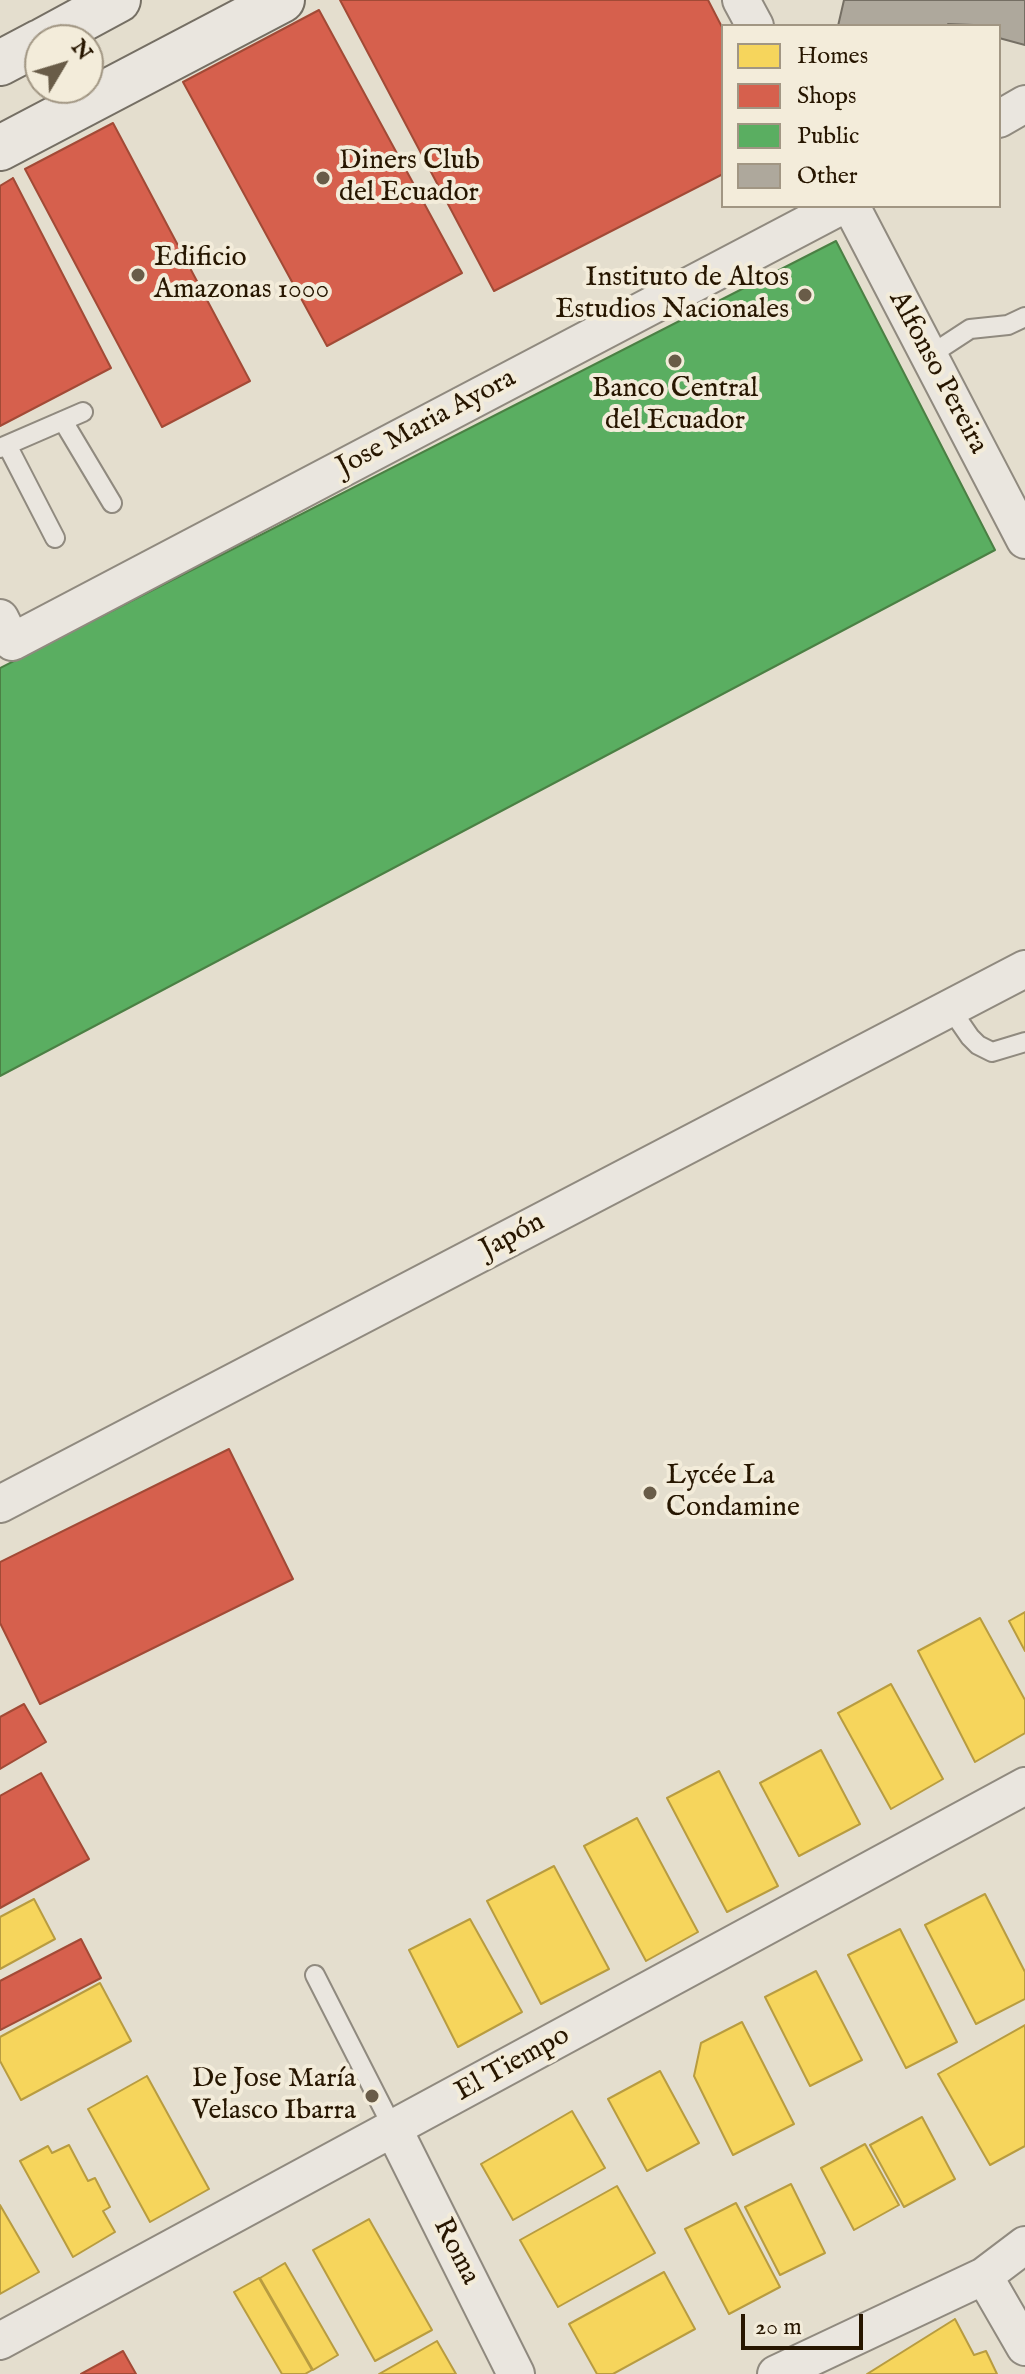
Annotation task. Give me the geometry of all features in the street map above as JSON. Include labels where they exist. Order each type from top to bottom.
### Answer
[{"type":"main road","points":[[74,24],[118,0]]},
{"type":"main road","points":[[0,148],[282,0]]},
{"type":"main road","points":[[0,63],[24,50]]},
{"type":"street","points":[[741,0],[754,24]]},
{"type":"street","points":[[1001,118],[1025,104]]},
{"type":"street","name":"Jose Maria Ayora","points":[[6,630],[837,208]]},
{"type":"street","name":"Alfonso Pereira","points":[[852,208],[927,353],[1020,518]]},
{"type":"street","name":"Japón","points":[[0,1504],[1025,969]]},
{"type":"street","name":"El Tiempo","points":[[0,2341],[1025,1786]]},
{"type":"street","name":"Roma","points":[[394,2130],[516,2374]]},
{"type":"street","points":[[776,2374],[984,2276],[1025,2245]]},
{"type":"street","points":[[984,2276],[1025,2347]]},
{"type":"lane","points":[[927,353],[970,329],[1008,325],[1025,317]]},
{"type":"lane","points":[[55,538],[4,446],[83,412]]},
{"type":"lane","points":[[63,421],[112,503]]},
{"type":"lane","points":[[950,1008],[970,1037],[992,1052],[1025,1042]]},
{"type":"lane","points":[[315,1975],[394,2130]]},
{"type":"building: Homes","points":[[1025,1612],[1025,1651],[1009,1621]]},
{"type":"building: Homes","points":[[980,1618],[1025,1700],[1025,1733],[975,1762],[918,1651]]},
{"type":"building: Homes","points":[[891,1684],[943,1779],[891,1809],[838,1713]]},
{"type":"building: Homes","points":[[821,1750],[860,1824],[799,1856],[760,1783]]},
{"type":"building: Homes","points":[[719,1771],[778,1886],[727,1912],[667,1798]]},
{"type":"building: Homes","points":[[637,1818],[698,1932],[646,1961],[584,1846]]},
{"type":"building: Homes","points":[[554,1866],[609,1969],[541,2004],[487,1901]]},
{"type":"building: Homes","points":[[985,1894],[1025,1972],[1025,1999],[976,2024],[925,1925]]},
{"type":"building: Homes","points":[[34,1899],[55,1939],[0,1969],[0,1917]]},
{"type":"building: Homes","points":[[470,1919],[522,2012],[458,2047],[409,1950]]},
{"type":"building: Homes","points":[[900,1929],[957,2042],[906,2068],[848,1955]]},
{"type":"building: Homes","points":[[816,1971],[862,2060],[810,2086],[765,1997]]},
{"type":"building: Homes","points":[[100,1983],[131,2041],[21,2100],[0,2061],[0,2037]]},
{"type":"building: Homes","points":[[742,2022],[794,2124],[733,2155],[694,2076],[701,2043]]},
{"type":"building: Homes","points":[[1025,2025],[1025,2146],[990,2165],[938,2074]]},
{"type":"building: Homes","points":[[660,2071],[699,2143],[647,2171],[608,2099]]},
{"type":"building: Homes","points":[[147,2076],[209,2189],[150,2222],[88,2109]]},
{"type":"building: Homes","points":[[572,2111],[605,2168],[513,2220],[481,2164]]},
{"type":"building: Homes","points":[[922,2117],[955,2179],[904,2207],[870,2145]]},
{"type":"building: Homes","points":[[865,2144],[899,2205],[854,2230],[821,2168]]},
{"type":"building: Homes","points":[[69,2145],[88,2181],[95,2178],[110,2207],[103,2211],[115,2232],[73,2257],[20,2161],[48,2146],[52,2153]]},
{"type":"building: Homes","points":[[791,2184],[825,2253],[780,2275],[745,2207]]},
{"type":"building: Homes","points":[[617,2186],[655,2253],[558,2307],[520,2240]]},
{"type":"building: Homes","points":[[736,2203],[780,2287],[729,2314],[685,2229]]},
{"type":"building: Homes","points":[[0,2205],[39,2272],[0,2294]]},
{"type":"building: Homes","points":[[369,2219],[432,2330],[375,2361],[313,2250]]},
{"type":"building: Homes","points":[[285,2263],[338,2355],[313,2370],[260,2278]]},
{"type":"building: Homes","points":[[664,2272],[695,2329],[613,2374],[597,2374],[569,2324]]},
{"type":"building: Homes","points":[[259,2278],[312,2370],[305,2374],[282,2374],[234,2292]]},
{"type":"building: Homes","points":[[955,2319],[974,2355],[986,2351],[997,2374],[867,2374]]},
{"type":"building: Homes","points":[[437,2341],[456,2374],[379,2374]]},
{"type":"building: Shops","points":[[340,0],[708,0],[721,25],[721,175],[494,291]]},
{"type":"building: Shops","name":"Diners Club del Ecuador","points":[[319,10],[462,273],[327,346],[183,82]]},
{"type":"building: Shops","name":"Edificio Amazonas 1000","points":[[113,123],[250,381],[162,427],[25,169]]},
{"type":"building: Shops","points":[[13,178],[111,368],[0,426],[0,186]]},
{"type":"building: Shops","points":[[229,1449],[293,1579],[40,1704],[0,1623],[0,1562]]},
{"type":"building: Shops","points":[[24,1704],[46,1742],[0,1769],[0,1717]]},
{"type":"building: Shops","points":[[41,1773],[89,1859],[0,1908],[0,1796]]},
{"type":"building: Shops","points":[[81,1939],[101,1978],[0,2030],[0,1981]]},
{"type":"building: Shops","points":[[123,2351],[136,2374],[81,2374]]},
{"type":"building: Public","points":[[836,241],[995,550],[0,1076],[0,668]]},
{"type":"building: Other","points":[[844,0],[1025,0],[1025,45],[1001,39],[1001,24],[838,24]]},
{"type":"place","name":"Diners Club del Ecuador","points":[[323,178]]},
{"type":"place","name":"Edificio Amazonas 1000","points":[[138,275]]},
{"type":"place","name":"Instituto de Altos Estudios Nacionales","points":[[805,295]]},
{"type":"place","name":"Banco Central del Ecuador","points":[[675,361]]},
{"type":"place","name":"Lycée La Condamine","points":[[650,1493]]},
{"type":"place","name":"De Jose María Velasco Ibarra","points":[[372,2096]]}]
